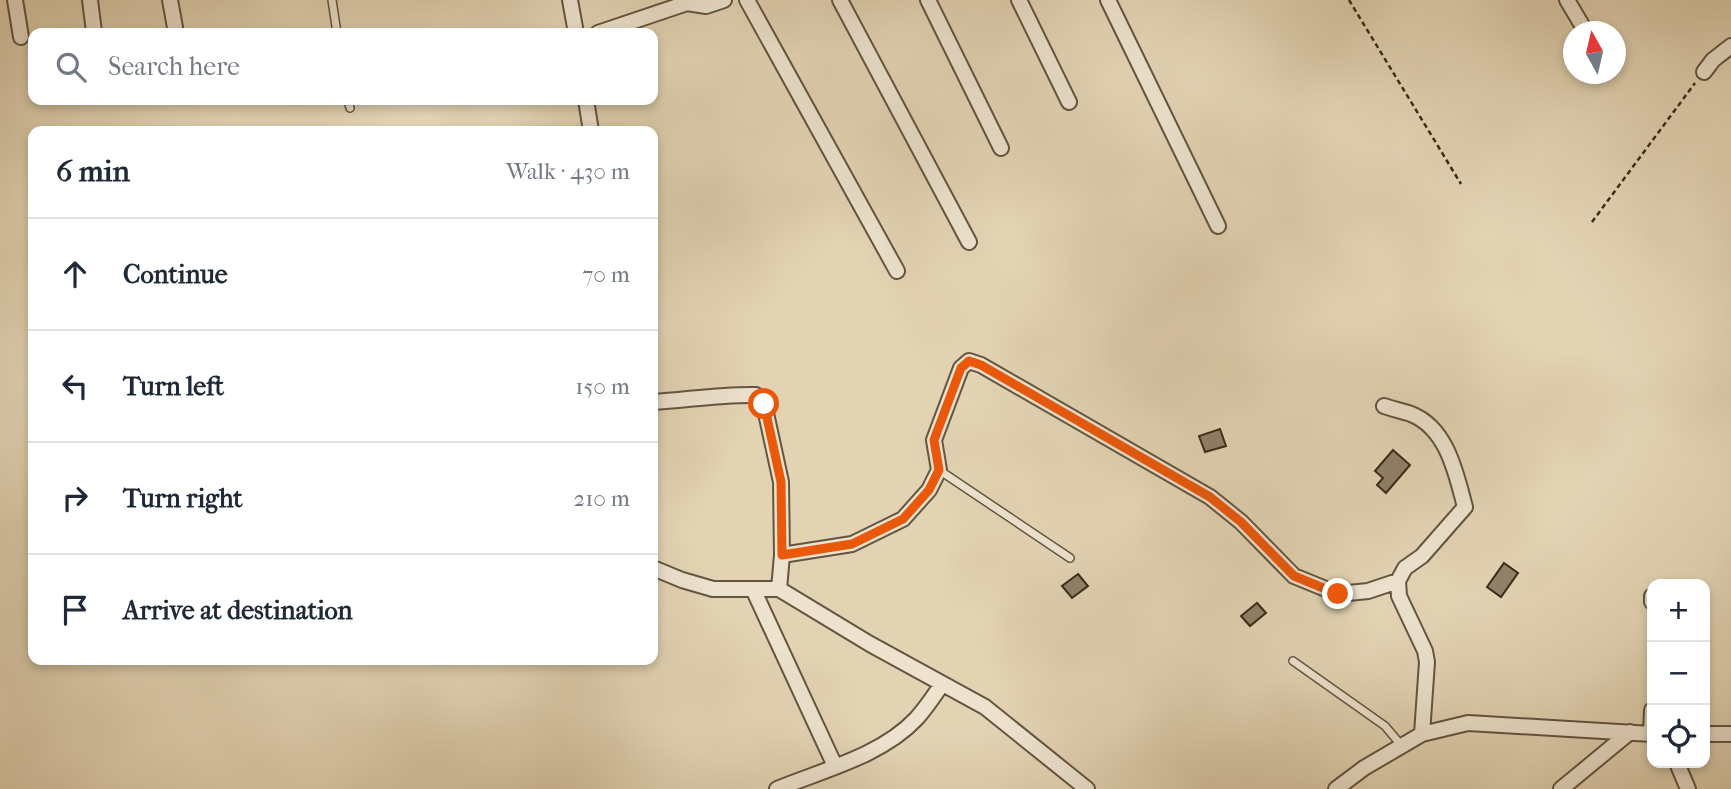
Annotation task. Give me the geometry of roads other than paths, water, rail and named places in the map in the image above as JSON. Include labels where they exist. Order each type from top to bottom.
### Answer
[{"type":"street","points":[[15,0],[21,37]]},
{"type":"street","points":[[90,0],[94,28]]},
{"type":"street","points":[[170,0],[175,28]]},
{"type":"street","points":[[570,0],[575,28]]},
{"type":"street","points":[[613,28],[687,3],[706,6],[724,0]]},
{"type":"street","points":[[747,0],[897,271]]},
{"type":"street","points":[[841,0],[969,242]]},
{"type":"street","points":[[928,0],[1001,148]]},
{"type":"street","points":[[1019,0],[1069,102]]},
{"type":"street","points":[[1108,0],[1218,226]]},
{"type":"street","points":[[1567,0],[1580,21]]},
{"type":"street","points":[[1704,72],[1713,60],[1731,46]]},
{"type":"street","points":[[587,105],[590,126]]},
{"type":"street","points":[[782,555],[852,544],[903,519],[929,490],[939,470],[934,440],[961,368],[969,361],[981,365],[1210,497],[1241,522],[1294,576],[1338,594],[1368,591],[1398,581]]},
{"type":"street","points":[[658,402],[756,395],[764,404],[781,482],[782,555],[779,589]]},
{"type":"street","points":[[1384,406],[1413,415],[1429,425],[1442,439],[1465,507],[1422,556],[1405,568],[1398,581],[1399,596],[1425,650],[1427,662],[1422,734]]},
{"type":"street","points":[[658,570],[713,589],[779,589],[870,644],[985,707],[1087,789]]},
{"type":"street","points":[[753,589],[835,766]]},
{"type":"street","points":[[776,789],[872,750],[906,729],[942,684]]},
{"type":"street","points":[[1337,789],[1401,745],[1422,734],[1468,723],[1647,734]]},
{"type":"street","points":[[1560,789],[1630,732]]},
{"type":"street","points":[[1710,734],[1731,734]]},
{"type":"street","points":[[1679,768],[1688,789]]},
{"type":"lane","points":[[332,0],[336,28]]},
{"type":"lane","points":[[939,470],[1070,558]]},
{"type":"lane","points":[[1293,661],[1385,726],[1401,745]]}]
